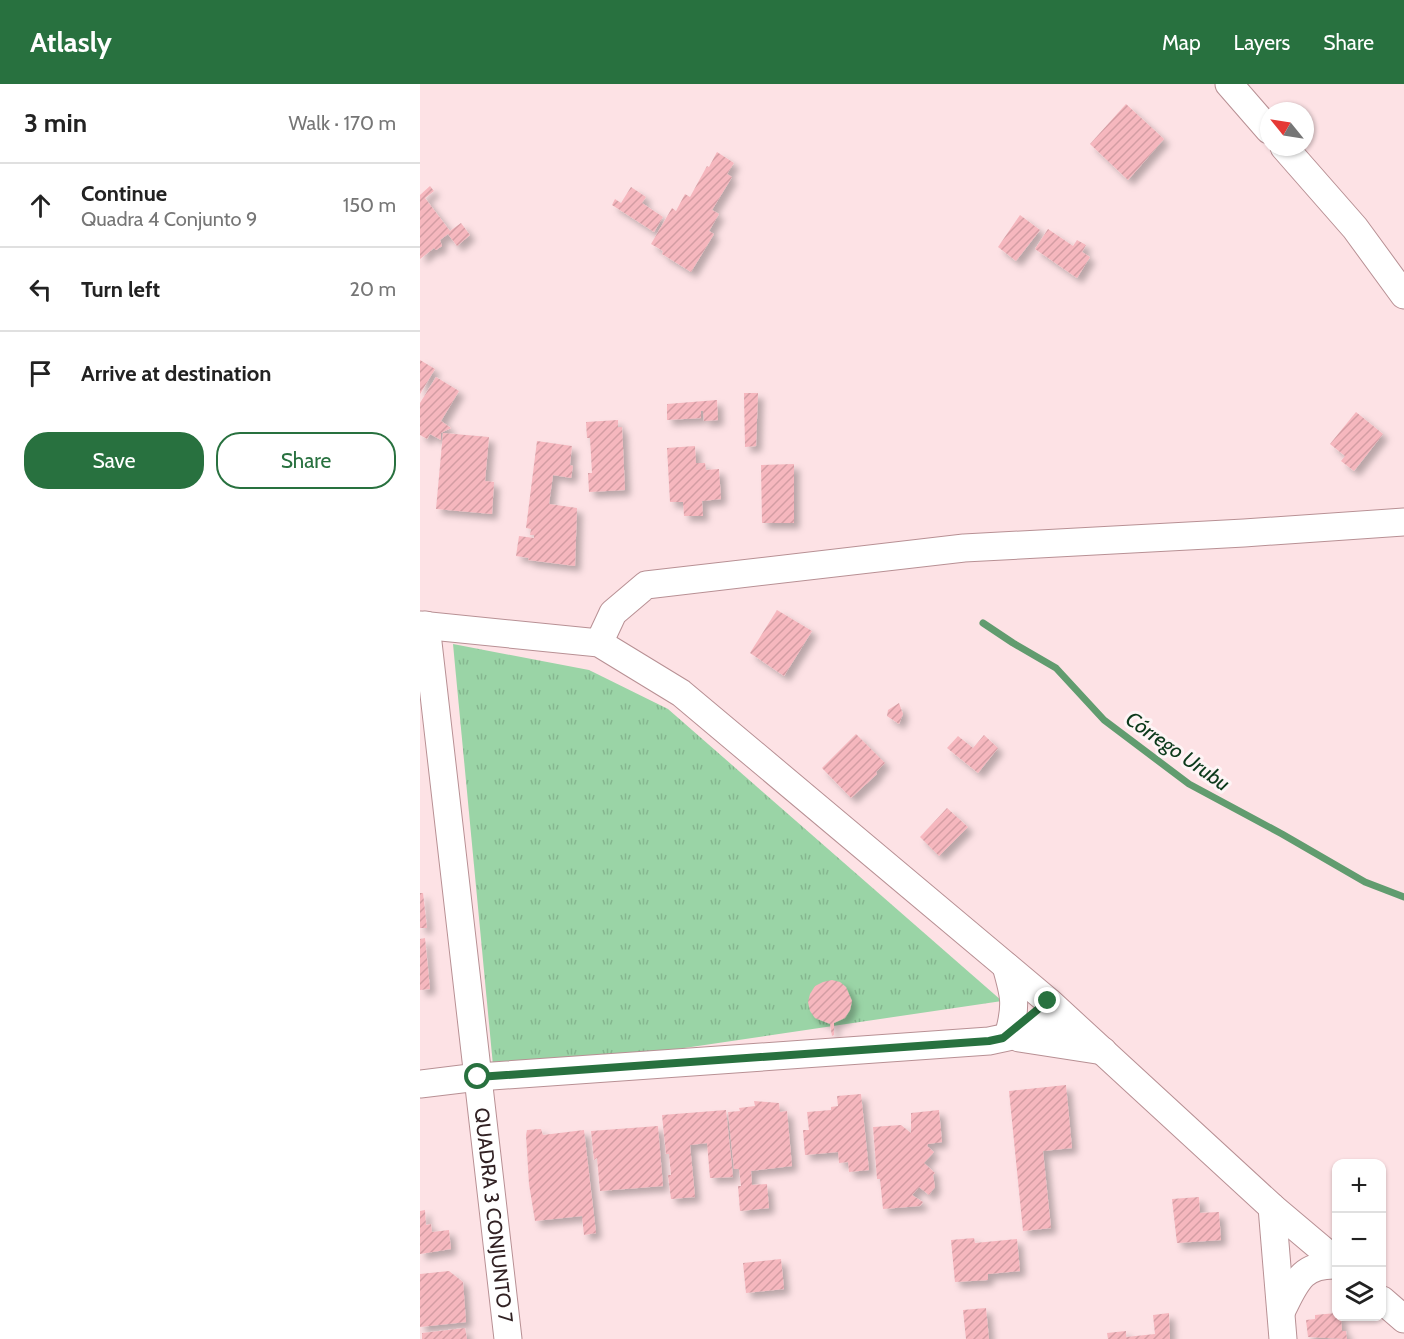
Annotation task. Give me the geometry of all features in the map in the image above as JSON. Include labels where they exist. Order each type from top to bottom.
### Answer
[{"type":"street","points":[[1229,84],[1260,120]]},
{"type":"street","points":[[1292,156],[1355,228],[1404,295]]},
{"type":"street","points":[[599,643],[612,613],[646,585],[964,548],[1404,522]]},
{"type":"street","points":[[423,625],[599,643],[681,693],[1055,1008],[1332,1260]]},
{"type":"street","name":"QUADRA 3 CONJUNTO 7","points":[[423,625],[508,1339]]},
{"type":"street","points":[[1006,966],[1015,1007],[1008,1036]]},
{"type":"street","points":[[420,1084],[478,1077],[978,1042],[1047,1025],[1055,1008]]},
{"type":"street","points":[[1008,1036],[1103,1051]]},
{"type":"street","points":[[1272,1207],[1283,1339]]},
{"type":"street","points":[[1282,1310],[1292,1289],[1304,1273],[1322,1264],[1332,1263]]},
{"type":"street","points":[[1386,1303],[1404,1319]]},
{"type":"green space","points":[[453,644],[589,670],[668,709],[1002,1001],[494,1076]]},
{"type":"building","points":[[1126,104],[1164,139],[1128,180],[1090,144]]},
{"type":"building","points":[[717,152],[734,163],[727,174],[732,177],[712,210],[719,214],[709,231],[714,234],[691,272],[662,254],[663,251],[651,244],[672,208],[676,211],[685,194],[690,197]]},
{"type":"building","points":[[430,186],[434,191],[425,198],[450,231],[461,223],[470,235],[457,246],[448,234],[440,240],[442,246],[436,250],[434,248],[420,259],[420,195]]},
{"type":"building","points":[[631,187],[646,197],[642,203],[663,217],[654,232],[612,205],[615,199],[621,203]]},
{"type":"building","points":[[1020,215],[1040,230],[1016,261],[998,247]]},
{"type":"building","points":[[1048,229],[1073,246],[1077,240],[1086,245],[1082,252],[1090,257],[1077,278],[1035,249]]},
{"type":"building","points":[[420,360],[435,369],[420,394]]},
{"type":"building","points":[[436,377],[459,391],[441,421],[451,428],[441,433],[441,440],[430,434],[427,439],[420,435],[420,403]]},
{"type":"building","points":[[744,393],[758,393],[756,446],[745,447]]},
{"type":"building","points":[[717,400],[718,420],[704,421],[703,411],[701,411],[701,418],[667,420],[667,404]]},
{"type":"building","points":[[1356,412],[1383,434],[1354,471],[1341,461],[1345,456],[1330,444]]},
{"type":"building","points":[[618,420],[618,427],[622,427],[625,490],[589,492],[588,473],[592,473],[590,438],[587,438],[586,422]]},
{"type":"building","points":[[443,433],[489,437],[485,481],[494,482],[492,514],[436,509]]},
{"type":"building","points":[[537,441],[572,446],[571,478],[553,475],[549,504],[577,508],[575,566],[528,560],[529,558],[516,556],[519,536],[534,538],[534,535],[530,535],[531,529],[526,528]]},
{"type":"building","points":[[695,446],[696,463],[705,463],[706,470],[719,469],[721,499],[702,501],[703,516],[684,516],[683,502],[670,502],[667,448]]},
{"type":"building","points":[[794,464],[794,523],[762,523],[761,465]]},
{"type":"building","points":[[777,610],[812,631],[784,676],[750,653]]},
{"type":"building","points":[[899,703],[903,714],[899,724],[887,716],[888,710]]},
{"type":"building","points":[[856,734],[885,763],[876,772],[877,774],[851,798],[822,768]]},
{"type":"building","points":[[984,735],[998,748],[978,773],[947,748],[958,736],[973,748]]},
{"type":"building","points":[[947,808],[968,827],[939,856],[920,837]]},
{"type":"building","points":[[420,893],[423,893],[427,928],[420,928]]},
{"type":"building","points":[[425,938],[430,989],[420,990],[420,939]]},
{"type":"building","points":[[832,980],[846,987],[852,1001],[845,1018],[834,1023],[834,1035],[832,1036],[830,1024],[815,1018],[808,1002],[815,986]]},
{"type":"building","points":[[1066,1085],[1072,1148],[1043,1151],[1051,1228],[1023,1231],[1009,1091]]},
{"type":"building","points":[[861,1094],[869,1170],[849,1172],[848,1162],[839,1163],[838,1152],[805,1155],[803,1130],[809,1130],[807,1112],[831,1110],[831,1107],[838,1106],[837,1096]]},
{"type":"building","points":[[754,1101],[779,1103],[780,1112],[787,1111],[792,1166],[751,1171],[752,1185],[767,1184],[769,1208],[740,1211],[739,1169],[734,1169],[728,1112],[755,1106]]},
{"type":"building","points":[[726,1110],[733,1177],[710,1178],[707,1143],[690,1145],[695,1197],[671,1199],[668,1175],[671,1175],[669,1154],[666,1154],[662,1115]]},
{"type":"building","points":[[939,1110],[942,1142],[928,1144],[927,1146],[934,1152],[924,1163],[935,1173],[933,1175],[935,1187],[929,1195],[919,1187],[912,1195],[923,1202],[920,1206],[883,1209],[880,1179],[877,1179],[873,1127],[901,1125],[911,1133],[911,1113]]},
{"type":"building","points":[[658,1126],[663,1186],[600,1191],[597,1158],[594,1160],[591,1131]]},
{"type":"building","points":[[541,1129],[543,1135],[584,1130],[596,1233],[584,1235],[582,1216],[535,1221],[529,1184],[526,1135],[527,1130]]},
{"type":"building","points":[[1199,1197],[1200,1213],[1219,1212],[1221,1240],[1177,1243],[1172,1199]]},
{"type":"building","points":[[425,1210],[426,1225],[431,1224],[432,1232],[449,1230],[451,1249],[420,1254],[420,1211]]},
{"type":"building","points":[[974,1238],[975,1243],[1017,1239],[1020,1271],[988,1274],[988,1280],[955,1282],[951,1240]]},
{"type":"building","points":[[781,1259],[784,1289],[746,1293],[743,1263]]},
{"type":"building","points":[[449,1271],[463,1282],[466,1322],[420,1327],[420,1274]]},
{"type":"building","points":[[986,1308],[989,1339],[966,1339],[963,1310]]},
{"type":"building","points":[[1169,1313],[1170,1339],[1108,1339],[1107,1333],[1126,1331],[1126,1337],[1155,1334],[1153,1315]]},
{"type":"building","points":[[1332,1313],[1332,1321],[1341,1321],[1342,1331],[1346,1331],[1347,1339],[1308,1337],[1306,1320],[1315,1319],[1315,1315]]},
{"type":"building","points":[[465,1328],[467,1339],[422,1339],[422,1333]]},
{"type":"waterway","name":"Córrego Urubu","points":[[983,623],[1056,668],[1104,720],[1189,784],[1365,882],[1404,897]]},
{"type":"route","points":[[478,1077],[989,1041],[1003,1038],[1048,1001]]}]
